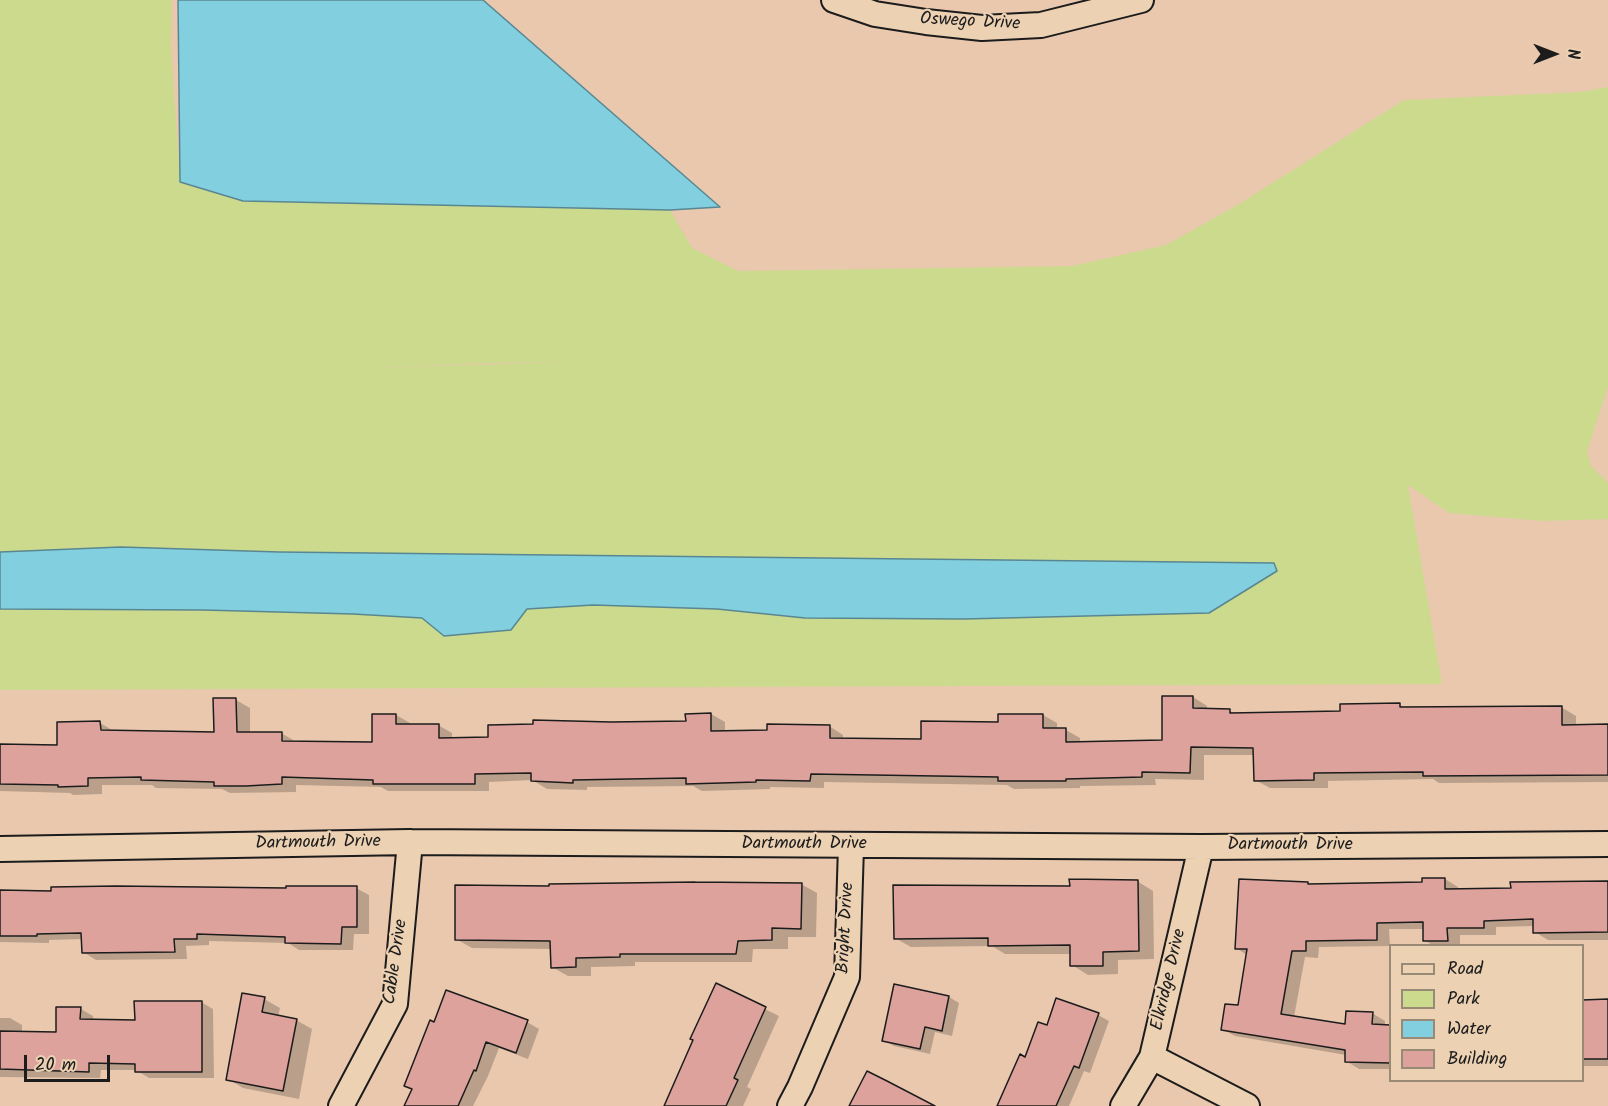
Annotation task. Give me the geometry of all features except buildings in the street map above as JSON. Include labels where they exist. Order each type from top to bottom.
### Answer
[{"type":"street","name":"Oswego Drive","points":[[834,0],[875,14],[982,27],[1041,25],[1141,0]]},
{"type":"street","name":"Dartmouth Drive","points":[[0,849],[410,842],[1202,847],[1608,844]]},
{"type":"street","name":"Cable Drive","points":[[341,1106],[394,1004],[410,842]]},
{"type":"street","name":"Bright Drive","points":[[790,1106],[847,977],[851,846]]},
{"type":"street","name":"Elkridge Drive","points":[[1123,1106],[1152,1057],[1202,847]]},
{"type":"street","points":[[1152,1057],[1247,1106]]},
{"type":"green space","points":[[0,0],[172,0],[171,46],[180,182],[243,201],[670,210],[692,248],[738,271],[1072,266],[1166,245],[1239,204],[1404,100],[1581,92],[1608,87],[1608,386],[1587,452],[1591,466],[1608,483],[1608,519],[1544,521],[1449,513],[1408,485],[1442,684],[0,690]],"holes":[[[563,362],[367,368],[491,363]]]},
{"type":"water","points":[[178,0],[483,0],[720,207],[670,210],[243,201],[180,182]]},
{"type":"water","points":[[121,547],[279,552],[1274,563],[1277,571],[1209,613],[964,619],[805,618],[717,609],[593,605],[527,609],[511,630],[444,636],[422,618],[203,610],[0,609],[0,552]]}]
